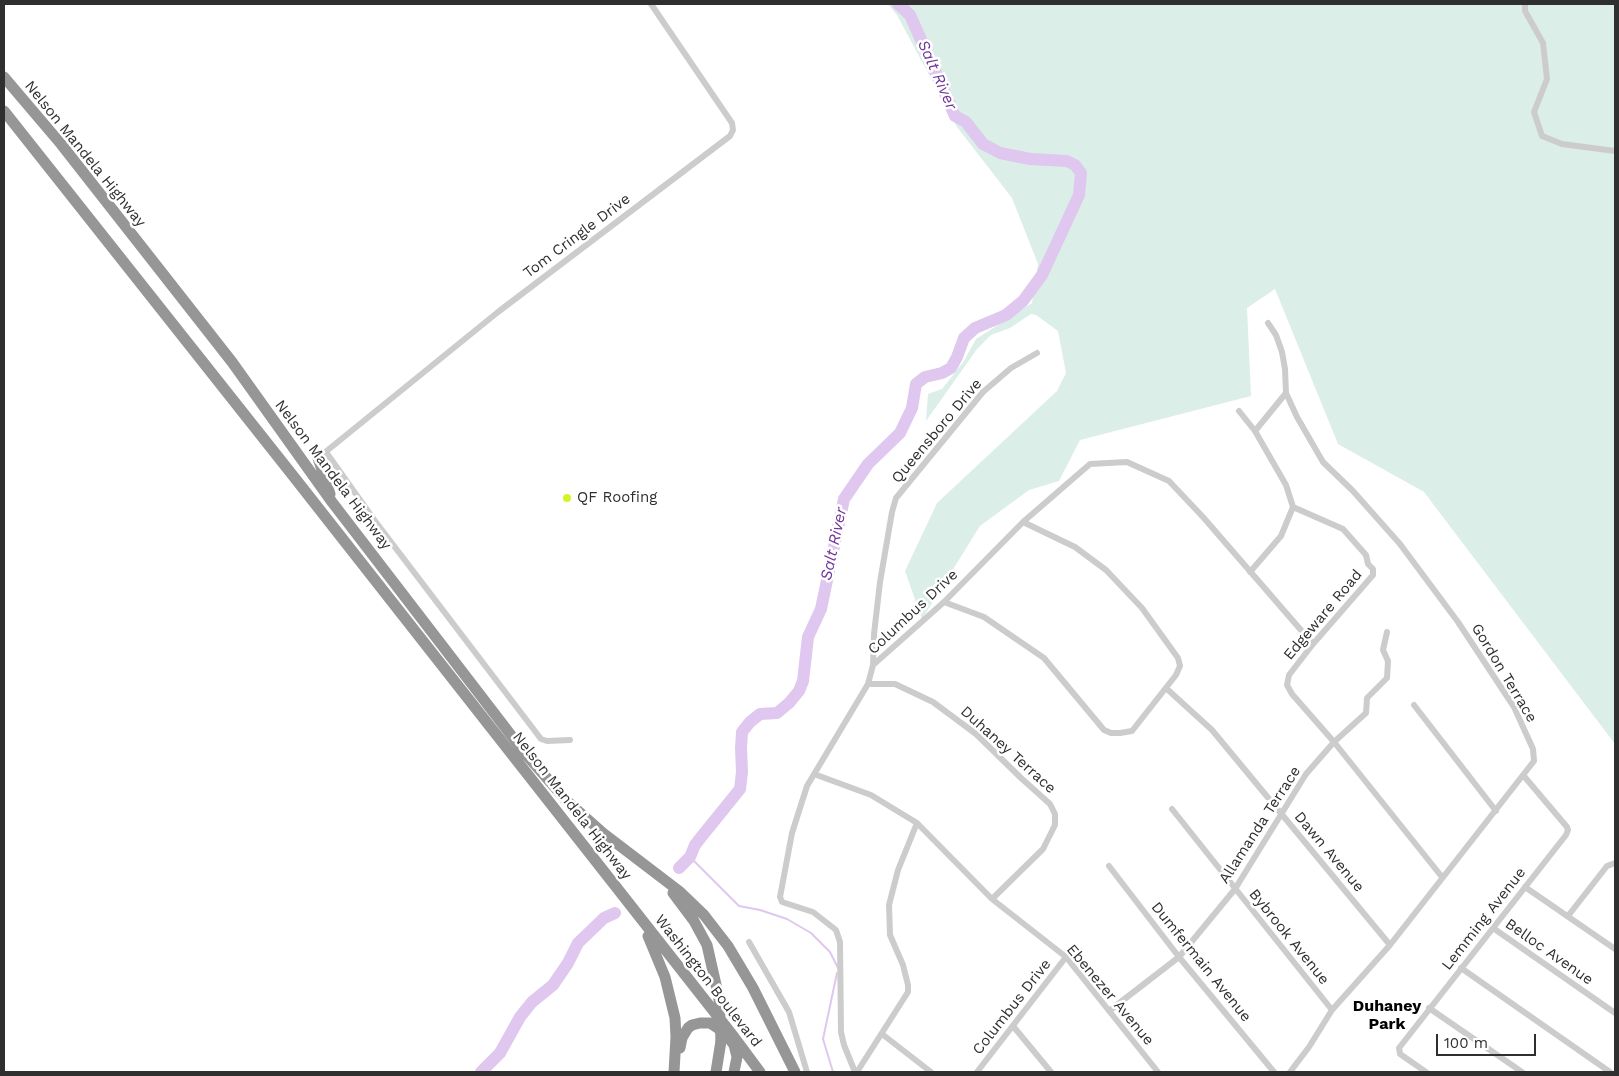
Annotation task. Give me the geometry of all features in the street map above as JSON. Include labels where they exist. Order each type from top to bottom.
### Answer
[{"type":"highway","name":"Nelson Mandela Highway","points":[[4,77],[60,144],[232,362],[332,502],[524,752],[567,801],[603,833],[655,874]]},
{"type":"highway","name":"Nelson Mandela Highway","points":[[4,111],[632,908]]},
{"type":"highway","points":[[322,455],[332,502]]},
{"type":"highway","points":[[655,874],[694,920],[707,945],[719,998],[721,1041],[716,1072]]},
{"type":"highway","name":"Washington Boulevard","points":[[655,874],[696,906],[728,946],[753,988],[795,1072]]},
{"type":"highway","points":[[632,908],[651,941],[665,977],[675,1018],[674,1072]]},
{"type":"highway","name":"Washington Boulevard","points":[[632,908],[760,1072]]},
{"type":"highway","points":[[674,1072],[682,1038],[688,1028],[700,1023],[710,1023],[725,1033],[734,1045],[737,1057],[734,1072]]},
{"type":"street","name":"Tom Cringle Drive","points":[[322,455],[498,312],[730,136],[733,130],[732,123],[651,4]]},
{"type":"street","points":[[1525,4],[1526,11],[1544,43],[1547,79],[1534,112],[1542,136],[1562,144],[1615,151]]},
{"type":"street","name":"Gordon Terrace","points":[[1268,323],[1276,335],[1282,352],[1286,393],[1297,417],[1323,462],[1353,491],[1400,544],[1458,622],[1514,706],[1533,749],[1534,761],[1390,945],[1332,1010],[1314,1040],[1290,1072]]},
{"type":"street","name":"Queensboro Drive","points":[[873,665],[874,634],[880,582],[896,498],[983,392],[1012,368],[1037,353]]},
{"type":"street","points":[[1255,431],[1286,393]]},
{"type":"street","points":[[1239,411],[1255,431],[1286,485],[1293,507],[1281,536],[1250,572]]},
{"type":"street","points":[[322,455],[375,521],[540,739],[546,741],[570,740]]},
{"type":"street","name":"Columbus Drive","points":[[856,1072],[844,1045],[841,1032],[840,942],[836,930],[813,912],[782,902],[780,897],[792,833],[807,786],[868,684],[873,665],[944,602],[1023,522],[1090,464],[1127,462],[1169,481],[1313,644]]},
{"type":"street","name":"Edgeware Road","points":[[1293,507],[1343,529],[1360,547],[1373,569],[1373,575],[1313,644],[1289,675],[1287,685],[1292,694],[1334,742],[1442,877]]},
{"type":"street","points":[[944,602],[984,617],[1044,658],[1104,730],[1111,733],[1120,733],[1132,730],[1167,689],[1176,675],[1180,666],[1178,658],[1142,608],[1106,570],[1075,547],[1023,522]]},
{"type":"street","name":"Allamanda Terrace","points":[[1109,1011],[1179,957],[1235,889],[1306,774],[1334,742],[1366,712],[1367,698],[1387,678],[1388,661],[1383,650],[1387,632]]},
{"type":"street","name":"Duhaney Terrace","points":[[868,684],[895,684],[934,702],[976,734],[1050,804],[1055,814],[1055,825],[1043,849],[992,899]]},
{"type":"street","name":"Dawn Avenue","points":[[1167,689],[1212,730],[1390,945]]},
{"type":"street","points":[[1414,705],[1496,811]]},
{"type":"street","name":"Ebenezer Avenue","points":[[814,774],[871,795],[917,823],[992,899],[1066,958],[1158,1072]]},
{"type":"street","name":"Lemming Avenue","points":[[1426,1072],[1400,1054],[1399,1048],[1568,830],[1523,775]]},
{"type":"street","name":"Bybrook Avenue","points":[[1172,809],[1332,1010]]},
{"type":"street","points":[[856,1072],[908,992],[903,966],[890,935],[889,905],[898,870],[917,823]]},
{"type":"street","points":[[1568,916],[1607,866],[1615,862]]},
{"type":"street","name":"Dumfermain Avenue","points":[[1109,866],[1179,957],[1274,1072]]},
{"type":"street","points":[[1525,887],[1615,949]]},
{"type":"street","name":"Belloc Avenue","points":[[1492,928],[1615,1013]]},
{"type":"street","points":[[749,942],[789,1012],[807,1072]]},
{"type":"street","name":"Columbus Drive","points":[[977,1072],[1066,958]]},
{"type":"street","points":[[1461,968],[1610,1072]]},
{"type":"street","points":[[1429,1008],[1522,1072]]},
{"type":"street","points":[[1013,1026],[1052,1072]]},
{"type":"street","points":[[882,1034],[932,1072]]},
{"type":"shaded area","points":[[888,4],[1615,4],[1615,744],[1424,492],[1338,444],[1275,289],[1247,308],[1251,396],[1080,440],[1059,481],[1029,490],[980,526],[922,619],[905,571],[937,503],[1057,391],[1066,373],[1058,331],[1036,315],[1031,314],[1010,328],[991,335],[977,349],[926,421],[928,394],[942,389],[964,361],[976,339],[1032,303],[1038,264],[1012,198],[957,127],[897,15]]},
{"type":"waterway","name":"Salt River","points":[[679,868],[690,857],[695,845],[740,789],[742,732],[760,714],[777,713],[799,691],[803,681],[808,637],[821,609],[844,499],[868,464],[900,433],[912,408],[916,384],[925,377],[942,373],[951,368],[964,338],[975,328],[1006,315],[1023,301],[1042,275],[1079,195],[1081,173],[1075,165],[1067,161],[1030,159],[1000,153],[983,144],[966,122],[955,116],[910,15],[898,4]]},
{"type":"waterway","points":[[690,857],[739,906],[760,910],[787,919],[811,933],[830,952],[838,968]]},
{"type":"waterway","name":"Salt River","points":[[481,1072],[500,1053],[520,1017],[532,1002],[553,985],[568,963],[578,943],[604,918],[615,913]]},
{"type":"waterway","points":[[833,1072],[823,1039],[837,973]]},
{"type":"place","name":"QF Roofing","points":[[567,498]]},
{"type":"district","name":"Duhaney Park","points":[[1387,1015]]}]
